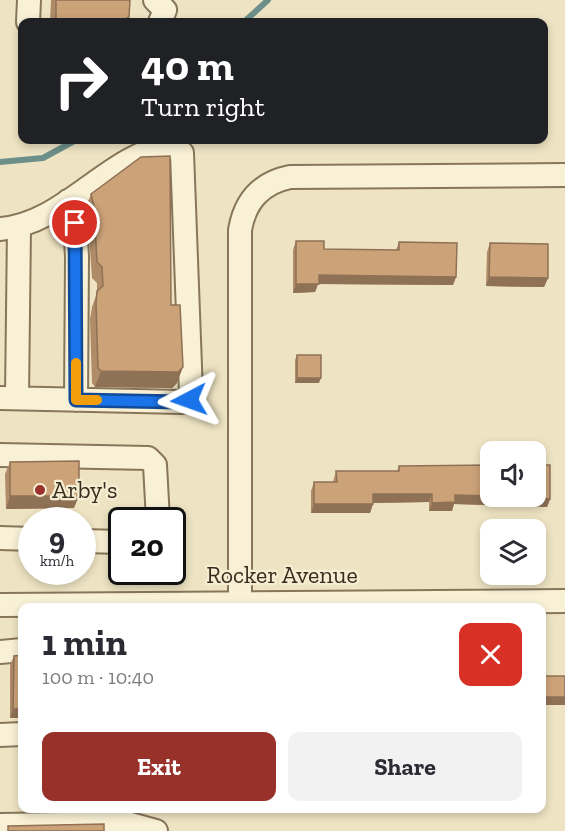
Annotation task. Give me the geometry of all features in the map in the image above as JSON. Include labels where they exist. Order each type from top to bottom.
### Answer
[{"type":"street","points":[[28,0],[28,18]]},
{"type":"street","points":[[155,0],[165,10],[162,18]]},
{"type":"street","points":[[170,145],[182,153],[191,393],[189,400],[182,402],[9,398],[10,229],[68,201],[150,148],[170,145]]},
{"type":"street","points":[[240,602],[240,230],[245,210],[258,192],[280,179],[304,176],[565,175]]},
{"type":"street","points":[[68,201],[75,223],[77,257],[76,400]]},
{"type":"street","points":[[0,455],[148,458],[155,465],[157,507]]},
{"type":"street","points":[[0,538],[18,539]]},
{"type":"street","name":"Rocker Avenue","points":[[160,603],[565,600]]},
{"type":"street","name":"Rocker Avenue","points":[[0,605],[18,605]]},
{"type":"street","points":[[0,652],[18,650]]},
{"type":"street","points":[[0,735],[18,734]]},
{"type":"street","points":[[0,825],[127,823],[156,831]]},
{"type":"building","points":[[56,0],[130,0],[127,18],[56,18]]},
{"type":"building","points":[[170,156],[171,305],[180,305],[183,367],[178,372],[101,371],[98,368],[96,303],[97,291],[103,286],[102,267],[97,262],[94,206],[91,194],[141,157]]},
{"type":"building","points":[[296,241],[324,241],[324,249],[399,250],[399,242],[457,243],[456,277],[319,275],[319,284],[296,284]]},
{"type":"building","points":[[490,243],[548,244],[548,278],[489,277]]},
{"type":"building","points":[[297,355],[321,355],[321,378],[297,378]]},
{"type":"building","points":[[79,461],[79,496],[10,496],[10,462]]},
{"type":"building","points":[[480,465],[480,496],[455,495],[455,502],[432,503],[432,494],[373,494],[373,504],[314,504],[314,482],[337,482],[336,471],[399,471],[399,466]]},
{"type":"building","points":[[546,465],[550,465],[550,499],[546,499]]},
{"type":"building","points":[[14,656],[18,656],[18,709],[13,709]]},
{"type":"building","points":[[546,676],[565,676],[565,697],[546,697]]},
{"type":"building","points":[[104,824],[104,831],[8,831],[8,826]]},
{"type":"waterway","points":[[248,18],[268,0]]},
{"type":"waterway","points":[[0,162],[43,158],[69,144]]},
{"type":"slow traffic","points":[[76,363],[76,400],[97,400]]},
{"type":"place","name":"Arby's","points":[[40,490]]},
{"type":"route","points":[[75,223],[77,257],[76,400],[182,402],[189,400]]}]
